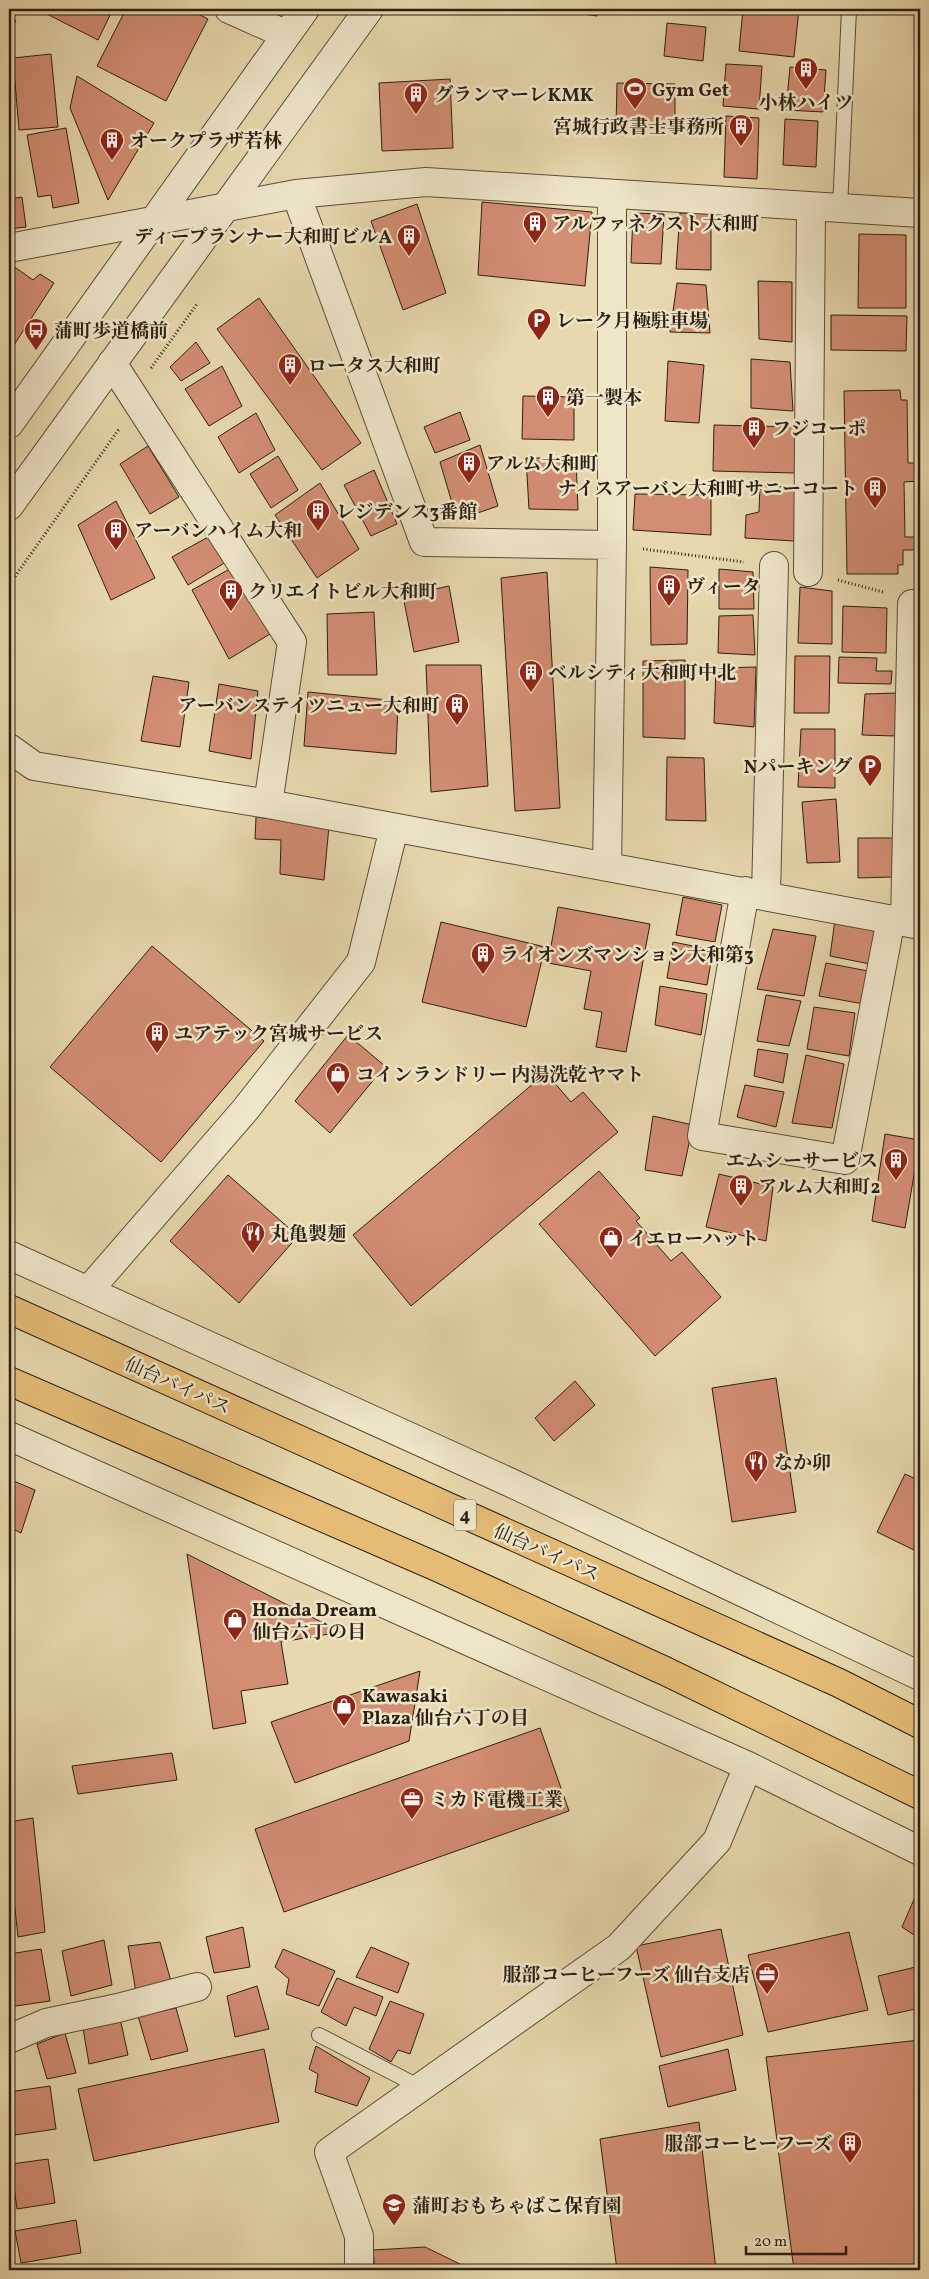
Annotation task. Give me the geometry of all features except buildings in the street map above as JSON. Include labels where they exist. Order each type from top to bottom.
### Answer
[{"type":"highway","name":"仙台バイパス","points":[[9,1309],[838,1683],[920,1724]]},
{"type":"highway","points":[[9,1381],[437,1567],[665,1672],[920,1795]]},
{"type":"street","points":[[229,9],[286,34]]},
{"type":"street","points":[[9,424],[305,9]]},
{"type":"street","points":[[9,506],[369,9]]},
{"type":"street","points":[[9,248],[296,194],[426,182],[920,213]]},
{"type":"street","points":[[296,194],[424,542],[612,545]]},
{"type":"street","points":[[607,867],[612,545],[612,194]]},
{"type":"street","points":[[808,572],[811,207]]},
{"type":"street","points":[[112,363],[292,642],[268,804]]},
{"type":"street","points":[[774,566],[756,893],[702,1136],[845,1160],[906,922],[912,604]]},
{"type":"street","points":[[9,748],[34,766],[268,804],[906,922]]},
{"type":"street","points":[[88,1291],[244,1110],[361,962],[394,828]]},
{"type":"street","points":[[9,1255],[500,1478],[920,1676]]},
{"type":"street","points":[[9,1436],[748,1766],[920,1851]]},
{"type":"street","points":[[359,2270],[359,2236],[329,2152],[619,1946],[717,1840],[748,1766]]},
{"type":"street","points":[[9,2039],[46,2023],[118,2008],[197,1987]]},
{"type":"lane","points":[[840,209],[849,9]]},
{"type":"lane","points":[[319,2035],[420,2088]]},
{"type":"path","points":[[9,585],[124,422]]},
{"type":"place","name":"小林ハイツ","points":[[806,90]]},
{"type":"place","name":"Gym Get","points":[[635,110]]},
{"type":"place","name":"グランマーレKMK","points":[[416,115]]},
{"type":"place","name":"宮城行政書士事務所","points":[[741,147]]},
{"type":"place","name":"オークプラザ若林","points":[[112,161]]},
{"type":"place","name":"アルファネクスト大和町","points":[[535,244]]},
{"type":"place","name":"ディープランナー大和町ビルA","points":[[409,257]]},
{"type":"place","name":"レーク月極駐車場","points":[[539,341]]},
{"type":"place","name":"蒲町歩道橋前","points":[[36,351]]},
{"type":"place","name":"ロータス大和町","points":[[290,386]]},
{"type":"place","name":"第一製本","points":[[548,418]]},
{"type":"place","name":"フジコーポ","points":[[754,449]]},
{"type":"place","name":"アルム大和町","points":[[469,484]]},
{"type":"place","name":"ナイスアーバン大和町サニーコート","points":[[875,509]]},
{"type":"place","name":"レジデンス3番館","points":[[318,532]]},
{"type":"place","name":"アーバンハイム大和","points":[[116,551]]},
{"type":"place","name":"ヴィータ","points":[[669,607]]},
{"type":"place","name":"クリエイトビル大和町","points":[[231,612]]},
{"type":"place","name":"ベルシティ大和町中北","points":[[531,693]]},
{"type":"place","name":"アーバンステイツニュー大和町","points":[[457,726]]},
{"type":"place","name":"Nパーキング","points":[[870,787]]},
{"type":"place","name":"ライオンズマンション大和第3","points":[[483,975]]},
{"type":"place","name":"ユアテック宮城サービス","points":[[157,1054]]},
{"type":"place","name":"コインランドリー 内湯洗乾ヤマト","points":[[338,1095]]},
{"type":"place","name":"エムシーサービス","points":[[896,1181]]},
{"type":"place","name":"アルム大和町2","points":[[741,1207]]},
{"type":"place","name":"丸亀製麺","points":[[253,1254]]},
{"type":"place","name":"イエローハット","points":[[611,1259]]},
{"type":"place","name":"なか卯","points":[[756,1483]]},
{"type":"place","name":"Honda Dream 仙台六丁の目","points":[[235,1641]]},
{"type":"place","name":"Kawasaki Plaza 仙台六丁の目","points":[[344,1727]]},
{"type":"place","name":"ミカド電機工業","points":[[412,1820]]},
{"type":"place","name":"服部コーヒーフーズ 仙台支店","points":[[767,1995]]},
{"type":"place","name":"服部コーヒーフーズ","points":[[850,2164]]},
{"type":"place","name":"蒲町おもちゃばこ保育園","points":[[394,2226]]}]
